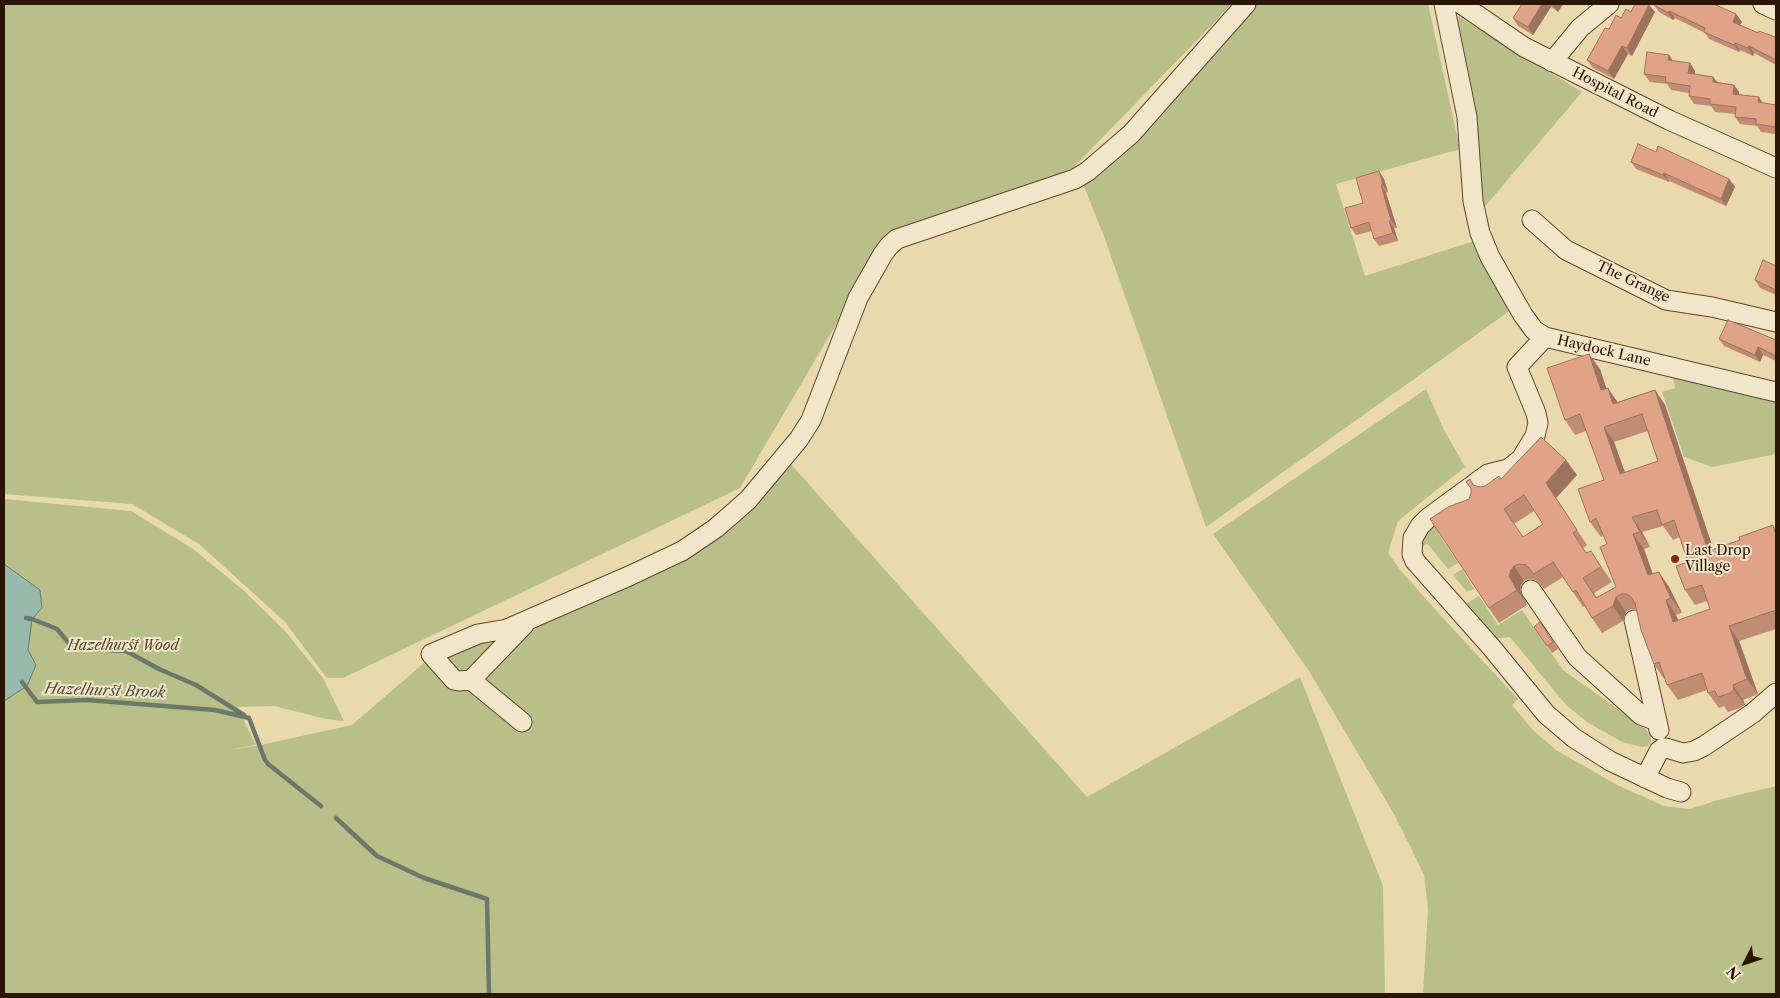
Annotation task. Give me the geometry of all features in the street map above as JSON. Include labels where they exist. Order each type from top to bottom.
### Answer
[{"type":"street","points":[[529,620],[471,680],[459,682],[454,680],[431,654],[478,634],[507,630],[529,620],[638,572],[682,551],[716,528],[748,500],[799,439],[811,420],[858,298],[882,254],[889,246],[897,239],[1075,179],[1088,171],[1130,134],[1246,4]]},
{"type":"street","name":"Haydock Lane","points":[[1444,4],[1467,117],[1473,201],[1480,233],[1490,257],[1523,315],[1534,330],[1545,337],[1776,392]]},
{"type":"street","name":"Hospital Road","points":[[1461,4],[1524,47],[1552,62],[1668,120],[1776,168]]},
{"type":"street","points":[[1552,62],[1580,28],[1609,4]]},
{"type":"street","points":[[1763,4],[1776,10]]},
{"type":"street","name":"The Grange","points":[[1532,220],[1566,250],[1666,300],[1712,307],[1776,322]]},
{"type":"street","points":[[1491,491],[1508,469],[1521,459],[1535,436],[1538,423],[1536,413],[1517,367],[1545,337]]},
{"type":"street","points":[[1508,469],[1488,474],[1420,526],[1413,538],[1412,554],[1415,561],[1492,648],[1546,714],[1574,738],[1602,756],[1645,778],[1681,792]]},
{"type":"street","points":[[1441,509],[1452,512],[1471,506]]},
{"type":"street","points":[[1531,590],[1577,657],[1642,715],[1657,721]]},
{"type":"street","points":[[1634,620],[1663,748]]},
{"type":"street","points":[[471,680],[522,722]]},
{"type":"street","points":[[1645,778],[1659,751],[1663,748],[1683,753],[1694,752],[1753,713],[1776,693]]},
{"type":"green space","points":[[4,4],[1232,4],[1072,169],[888,236],[740,488],[343,678],[327,678],[285,622],[199,544],[132,504],[4,494]]},
{"type":"green space","points":[[1257,4],[1428,4],[1460,149],[1336,184],[1365,276],[1477,240],[1511,310],[1206,527],[1105,239],[1083,184],[1135,140]]},
{"type":"green space","points":[[1456,15],[1582,92],[1482,210],[1477,120]]},
{"type":"green space","points":[[1672,372],[1776,399],[1776,454],[1712,467],[1684,457],[1662,392],[1675,388]]},
{"type":"green space","points":[[1426,389],[1443,428],[1465,467],[1398,521],[1388,553],[1401,571],[1518,699],[1512,705],[1533,730],[1556,750],[1617,785],[1664,806],[1690,809],[1776,786],[1776,994],[1423,994],[1428,909],[1424,875],[1394,814],[1309,671],[1213,534]]},
{"type":"green space","name":"Hazelhurst Wood","points":[[789,462],[1087,797],[1300,677],[1383,886],[1385,994],[4,994],[4,499],[131,511],[193,549],[242,589],[285,631],[323,678],[344,721],[326,719],[274,706],[237,707],[256,745],[227,750],[256,746],[352,725],[425,662],[553,602],[693,549]]},
{"type":"green space","points":[[1443,516],[1458,520],[1438,533],[1458,563],[1448,569],[1427,543],[1419,550],[1420,539]]},
{"type":"green space","points":[[1462,569],[1474,589],[1467,592],[1453,575]]},
{"type":"green space","points":[[1479,596],[1498,625],[1522,610],[1563,670],[1646,729],[1651,737],[1651,742],[1648,746],[1642,747],[1622,742],[1587,722],[1566,705],[1510,637],[1494,639],[1464,605]]},
{"type":"shaded area","points":[[4,564],[40,590],[42,608],[32,619],[28,650],[36,665],[27,686],[4,701]]},
{"type":"building","points":[[1522,4],[1542,4],[1528,27],[1513,18]]},
{"type":"building","points":[[1635,4],[1649,5],[1627,48],[1622,46],[1608,71],[1587,60],[1605,28],[1609,29],[1616,15],[1621,18],[1626,9],[1631,12]]},
{"type":"building","points":[[1654,4],[1714,4],[1736,14],[1733,22],[1758,33],[1759,31],[1775,37],[1776,34],[1776,60],[1749,46],[1748,48],[1735,43],[1734,45],[1704,32],[1705,28],[1669,11],[1668,13]]},
{"type":"building","points":[[1647,52],[1669,55],[1668,60],[1690,63],[1688,73],[1713,77],[1713,82],[1734,85],[1733,94],[1759,97],[1758,102],[1776,105],[1776,127],[1756,124],[1756,119],[1735,117],[1736,107],[1710,104],[1710,99],[1689,96],[1690,86],[1665,82],[1666,77],[1644,74]]},
{"type":"building","points":[[1638,144],[1656,152],[1658,146],[1729,179],[1721,199],[1664,173],[1663,175],[1631,162]]},
{"type":"building","points":[[1379,171],[1393,233],[1374,239],[1369,222],[1351,228],[1345,208],[1363,203],[1356,178]]},
{"type":"building","points":[[1763,260],[1776,266],[1776,290],[1755,280]]},
{"type":"building","points":[[1728,320],[1776,340],[1776,356],[1758,347],[1755,355],[1719,339]]},
{"type":"building","points":[[1589,354],[1601,390],[1608,388],[1613,404],[1655,390],[1708,551],[1740,540],[1739,537],[1773,525],[1776,535],[1776,610],[1729,626],[1747,679],[1733,685],[1734,690],[1730,693],[1718,697],[1715,691],[1708,693],[1702,673],[1667,685],[1659,662],[1654,664],[1641,630],[1635,603],[1631,597],[1621,594],[1616,597],[1613,606],[1592,618],[1576,590],[1573,592],[1553,562],[1534,574],[1526,565],[1519,564],[1514,566],[1509,576],[1517,590],[1489,608],[1430,519],[1448,507],[1469,499],[1471,488],[1466,482],[1470,479],[1473,485],[1480,487],[1485,486],[1499,476],[1501,479],[1541,437],[1566,460],[1546,483],[1577,530],[1573,533],[1586,553],[1591,551],[1601,567],[1583,578],[1596,598],[1616,587],[1600,547],[1607,544],[1596,518],[1590,522],[1578,489],[1604,480],[1580,414],[1565,420],[1547,368]],"holes":[[[1642,414],[1658,461],[1620,474],[1604,427]],[[1524,495],[1543,524],[1523,537],[1504,509]],[[1657,510],[1662,525],[1674,520],[1688,562],[1676,566],[1685,590],[1702,585],[1710,609],[1673,622],[1666,600],[1671,598],[1659,572],[1648,575],[1633,534],[1640,532],[1632,517]]]},
{"type":"building","points":[[1540,622],[1553,642],[1547,646],[1534,627]]},
{"type":"waterway","name":"Hazelhurst Brook","points":[[26,618],[57,629],[73,648],[126,651],[159,669],[196,685],[244,715]]},
{"type":"waterway","name":"Hazelhurst Brook","points":[[22,682],[37,702],[87,700],[215,710],[249,718],[268,764],[321,806]]},
{"type":"waterway","name":"Hazelhurst Brook","points":[[336,818],[377,856],[424,878],[487,899],[489,994]]},
{"type":"place","name":"Last Drop Village","points":[[1675,559]]}]
